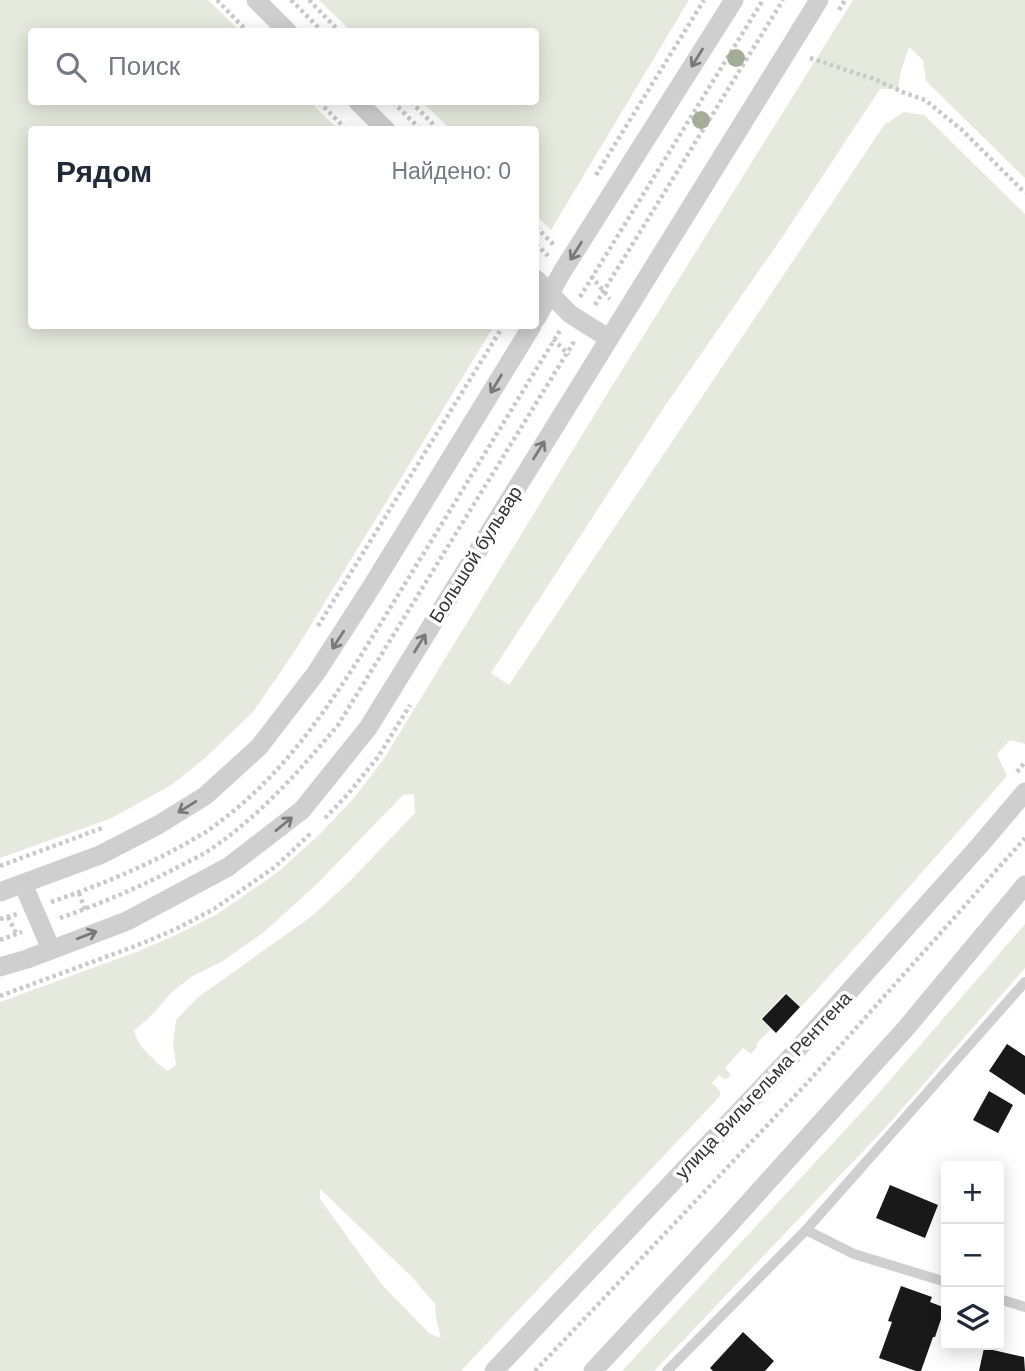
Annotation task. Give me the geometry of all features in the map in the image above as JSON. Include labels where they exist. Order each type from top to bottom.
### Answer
[{"type":"street","points":[[256,0],[284,28]]},
{"type":"street","points":[[539,323],[550,293],[734,0]]},
{"type":"street","name":"Большой бульвар","points":[[0,967],[127,921],[228,867],[302,810],[368,728],[819,0]]},
{"type":"street","points":[[361,105],[382,126]]},
{"type":"street","points":[[540,270],[550,293],[570,314],[608,338]]},
{"type":"street","points":[[0,892],[100,855],[158,825],[205,796],[258,747],[323,662],[536,329]]},
{"type":"street","name":"улица Вильгельма Рентгена","points":[[494,1371],[787,1062],[1025,792]]},
{"type":"street","points":[[23,884],[51,949]]},
{"type":"street","points":[[593,1371],[907,1027],[1025,884]]},
{"type":"lane","points":[[667,1371],[806,1230],[1025,982]]},
{"type":"lane","points":[[806,1230],[854,1254],[941,1280]]},
{"type":"lane","points":[[1004,1301],[1025,1307]]},
{"type":"path","points":[[217,0],[244,28]]},
{"type":"path","points":[[291,0],[319,28]]},
{"type":"path","points":[[309,0],[336,28]]},
{"type":"path","points":[[589,186],[704,0]]},
{"type":"path","points":[[577,303],[763,0]]},
{"type":"path","points":[[810,58],[874,79],[925,100],[962,130],[1025,192]]},
{"type":"path","points":[[321,105],[343,126]]},
{"type":"path","points":[[396,105],[417,126]]},
{"type":"path","points":[[414,105],[435,126]]},
{"type":"path","points":[[539,230],[553,244]]},
{"type":"path","points":[[540,270],[560,232]]},
{"type":"path","points":[[585,270],[614,303]]},
{"type":"path","points":[[539,327],[573,359]]},
{"type":"path","points":[[315,631],[501,329]]},
{"type":"path","points":[[0,866],[103,827]]},
{"type":"path","points":[[536,1371],[800,1091],[1025,838]]},
{"type":"shaded area","points":[[0,0],[208,0],[237,28],[28,28],[28,105],[313,105],[335,126],[28,126],[28,329],[492,329],[295,651],[253,712],[173,784],[112,818],[0,858]]},
{"type":"shaded area","points":[[319,0],[689,0],[551,230],[539,218],[539,126],[447,126],[425,105],[539,105],[539,28],[348,28]]},
{"type":"shaded area","points":[[853,0],[1025,0],[1025,178],[926,81],[923,60],[909,47],[898,89],[880,89],[783,236],[665,406],[491,673],[509,685],[884,125],[904,112],[924,115],[1025,214],[1025,744],[1010,740],[997,754],[1007,776],[801,1007],[785,993],[761,1019],[771,1029],[757,1043],[751,1054],[743,1048],[725,1068],[731,1075],[727,1079],[719,1075],[712,1083],[720,1091],[720,1096],[461,1371],[0,1371],[0,1002],[139,951],[217,914],[278,872],[320,834],[353,799],[383,760]],"holes":[[[414,794],[415,813],[351,880],[312,916],[197,998],[176,1020],[173,1044],[176,1065],[167,1071],[152,1058],[134,1031],[171,993],[191,977],[223,961],[264,932],[316,885],[403,795]],[[320,1189],[412,1277],[435,1304],[441,1338],[430,1334],[383,1286],[320,1199]]]},
{"type":"shaded area","points":[[1025,924],[1025,968],[887,1126],[654,1371],[622,1371],[871,1102]]},
{"type":"building","points":[[786,994],[800,1007],[776,1033],[762,1019]]},
{"type":"building","points":[[1007,1044],[1025,1056],[1025,1095],[989,1071]]},
{"type":"building","points":[[989,1091],[1013,1105],[998,1133],[973,1120]]},
{"type":"building","points":[[890,1185],[938,1205],[925,1238],[876,1218]]},
{"type":"building","points":[[901,1286],[932,1297],[930,1302],[941,1306],[941,1319],[921,1371],[879,1358],[892,1322],[888,1321]]},
{"type":"building","points":[[743,1332],[774,1361],[765,1371],[713,1371],[710,1368]]},
{"type":"building","points":[[984,1350],[1024,1357],[1025,1371],[979,1371]]}]
